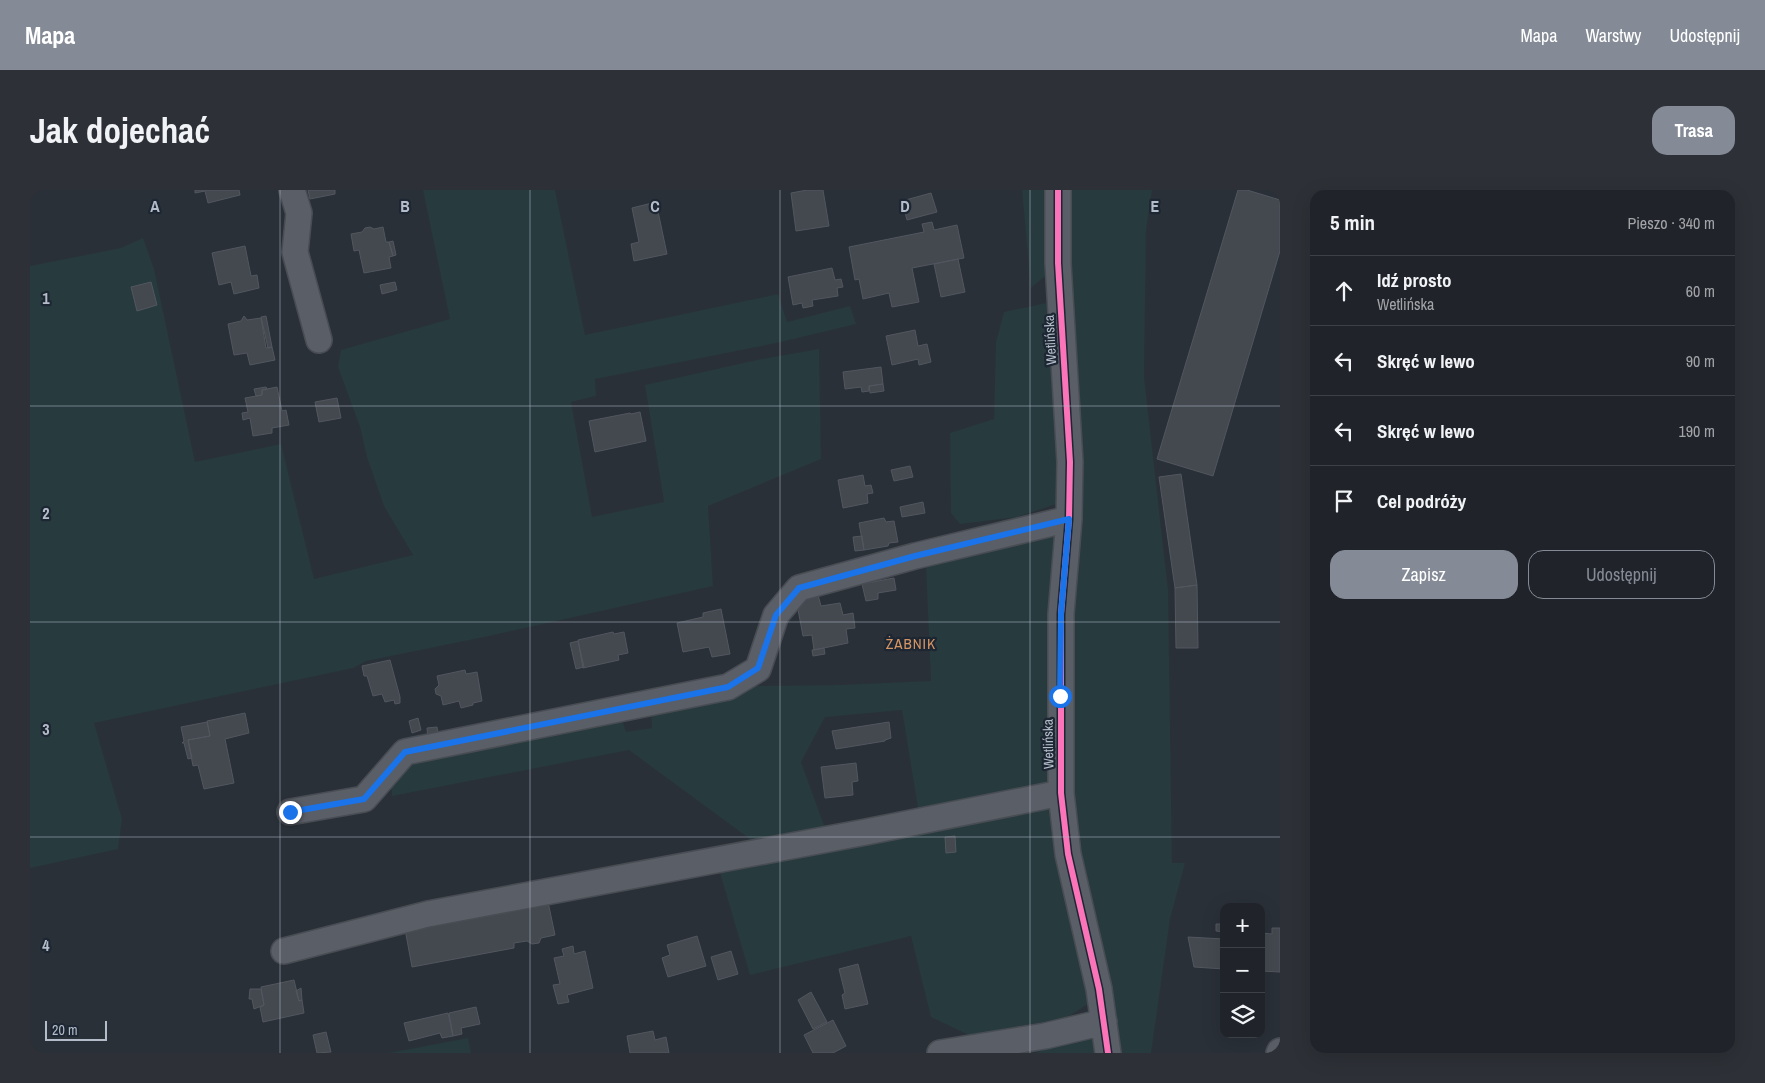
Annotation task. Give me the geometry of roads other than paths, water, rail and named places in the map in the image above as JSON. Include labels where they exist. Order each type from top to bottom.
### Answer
[{"type":"street","points":[[292,190],[299,213],[295,252],[319,340]]},
{"type":"street","name":"Wetlińska","points":[[1058,190],[1058,263],[1070,462],[1069,519],[1061,614],[1061,793],[1068,854],[1099,989],[1108,1053]]},
{"type":"street","points":[[290,812],[364,799],[405,752],[728,687],[758,668],[776,615],[799,588],[915,556],[1069,519]]},
{"type":"street","points":[[284,951],[428,914],[856,834],[1061,793]]},
{"type":"street","points":[[940,1053],[1045,1036],[1104,1022]]},
{"type":"district","name":"ŻABNIK","points":[[911,644]]}]
